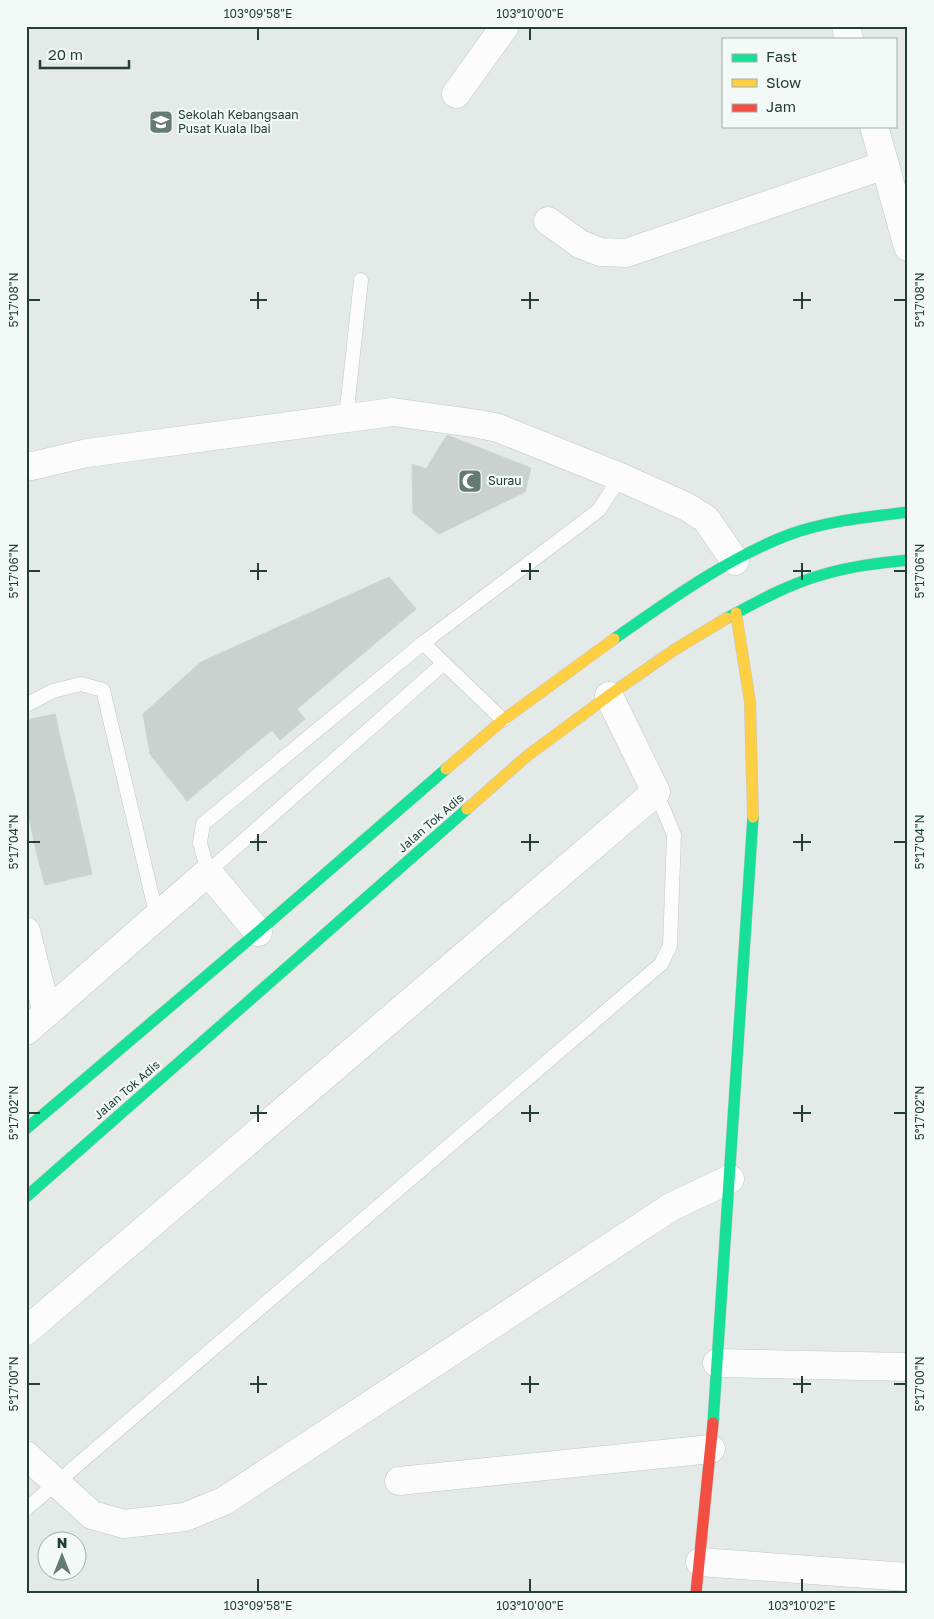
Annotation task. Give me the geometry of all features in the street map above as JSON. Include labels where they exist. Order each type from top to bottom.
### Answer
[{"type":"main road","points":[[26,1129],[503,720],[661,606],[746,554],[790,535],[846,519],[908,512]]},
{"type":"main road","name":"Jalan Tok Adis","points":[[26,1197],[527,756],[608,696],[673,651],[736,613],[796,584],[832,572],[908,560]]},
{"type":"main road","points":[[696,1593],[711,1449],[753,826],[750,702],[736,613]]},
{"type":"street","points":[[456,94],[505,26]]},
{"type":"street","points":[[875,128],[908,247]]},
{"type":"street","points":[[548,221],[580,244],[600,252],[626,253],[885,166]]},
{"type":"street","points":[[26,465],[32,466],[87,453],[393,412],[498,428],[620,477],[687,507],[706,519],[735,561]]},
{"type":"street","points":[[26,1331],[656,792],[608,696]]},
{"type":"street","points":[[26,1031],[208,872],[258,932]]},
{"type":"street","points":[[26,931],[47,1013]]},
{"type":"street","points":[[26,1455],[92,1515],[124,1524],[185,1517],[224,1501],[671,1207],[730,1179]]},
{"type":"street","points":[[717,1363],[908,1367]]},
{"type":"street","points":[[399,1481],[711,1449]]},
{"type":"street","points":[[700,1562],[908,1577]]},
{"type":"lane","points":[[346,418],[361,280]]},
{"type":"lane","points":[[444,662],[208,872],[200,842],[203,824],[423,643],[599,510],[620,477]]},
{"type":"lane","points":[[423,643],[503,720]]},
{"type":"lane","points":[[26,705],[53,691],[81,684],[104,690],[157,917]]},
{"type":"lane","points":[[26,1509],[55,1482],[661,964],[670,946],[674,835],[656,792]]},
{"type":"building","name":"Surau","points":[[447,435],[531,468],[525,492],[439,534],[413,513],[412,464],[426,469]]},
{"type":"building","points":[[389,577],[416,609],[297,709],[305,719],[280,740],[272,730],[187,801],[150,754],[143,714],[201,662]]},
{"type":"building","points":[[55,714],[61,741],[26,748],[26,720]]},
{"type":"building","points":[[61,741],[67,767],[26,777],[26,748]]},
{"type":"building","points":[[67,767],[74,794],[26,805],[26,777]]},
{"type":"building","points":[[74,794],[80,821],[32,832],[26,805]]},
{"type":"building","points":[[80,821],[86,847],[38,859],[32,832]]},
{"type":"building","points":[[86,847],[92,874],[45,885],[38,859]]},
{"type":"traffic: fast","points":[[614,639],[720,568],[788,535],[817,526],[847,520],[908,512]]},
{"type":"traffic: fast","points":[[727,618],[775,593],[812,578],[856,567],[908,560]]},
{"type":"traffic: fast","points":[[26,1129],[446,769]]},
{"type":"traffic: fast","points":[[26,1197],[467,809]]},
{"type":"traffic: fast","points":[[713,1423],[753,817]]},
{"type":"traffic: slow","points":[[736,613],[750,702],[753,817]]},
{"type":"traffic: slow","points":[[467,809],[527,756],[615,691],[674,650],[727,618]]},
{"type":"traffic: slow","points":[[446,769],[503,720],[614,639]]},
{"type":"traffic: jam","points":[[696,1593],[713,1423]]},
{"type":"place","name":"Sekolah Kebangsaan Pusat Kuala Ibai","points":[[161,122]]},
{"type":"place","name":"Surau","points":[[470,481]]}]
